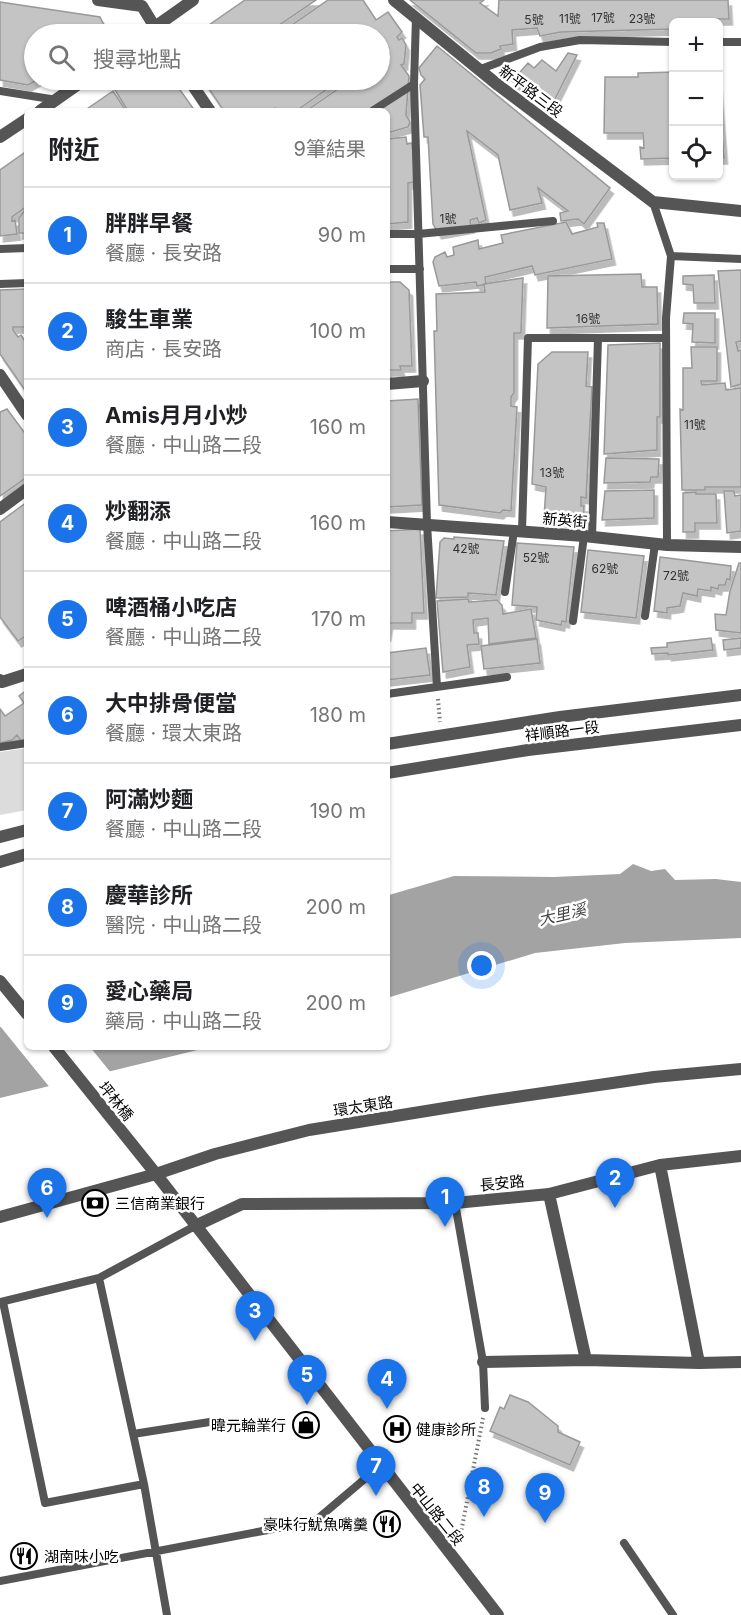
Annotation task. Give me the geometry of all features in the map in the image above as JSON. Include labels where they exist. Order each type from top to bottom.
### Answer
[{"type":"street","points":[[98,0],[142,6],[150,24]]},
{"type":"street","points":[[163,24],[193,0]]},
{"type":"street","name":"新平路三段","points":[[394,0],[478,70],[653,201]]},
{"type":"street","points":[[45,108],[70,90]]},
{"type":"street","points":[[196,90],[208,108]]},
{"type":"street","points":[[0,137],[24,121]]},
{"type":"street","points":[[653,201],[741,211]]},
{"type":"street","points":[[0,375],[24,410]]},
{"type":"street","points":[[390,384],[423,381]]},
{"type":"street","points":[[0,508],[24,491]]},
{"type":"street","name":"新英街","points":[[390,522],[661,544],[741,547]]},
{"type":"street","points":[[1,681],[24,675]]},
{"type":"street","name":"祥順路一段","points":[[390,744],[583,714],[741,695]]},
{"type":"street","name":"祥順路一段","points":[[390,773],[528,750],[741,725]]},
{"type":"street","points":[[0,837],[24,831]]},
{"type":"street","points":[[0,862],[24,856]]},
{"type":"street","points":[[0,981],[24,1010]]},
{"type":"street","name":"坪林橋","points":[[56,1050],[156,1174]]},
{"type":"street","name":"環太東路","points":[[0,1217],[156,1174],[215,1154],[309,1130],[642,1079],[741,1069]]},
{"type":"street","name":"長安路","points":[[195,1226],[242,1204],[455,1203],[549,1194],[660,1165],[741,1156]]},
{"type":"street","points":[[660,1165],[699,1364]]},
{"type":"street","name":"中山路二段","points":[[156,1174],[380,1466],[498,1615]]},
{"type":"street","points":[[549,1194],[586,1360]]},
{"type":"street","points":[[483,1362],[586,1360],[699,1364],[741,1362]]},
{"type":"lane","points":[[416,16],[414,84],[418,234],[428,524],[438,687]]},
{"type":"lane","points":[[478,70],[540,47],[580,40],[669,42]]},
{"type":"lane","points":[[723,42],[741,42]]},
{"type":"lane","points":[[377,108],[414,84]]},
{"type":"lane","points":[[0,91],[57,100]]},
{"type":"lane","points":[[645,616],[661,544],[666,318],[671,256],[653,201]]},
{"type":"lane","points":[[390,234],[418,234],[553,221]]},
{"type":"lane","points":[[0,249],[24,248]]},
{"type":"lane","points":[[671,256],[741,259]]},
{"type":"lane","points":[[390,269],[420,269]]},
{"type":"lane","points":[[0,284],[24,283]]},
{"type":"lane","points":[[505,592],[518,531],[528,338],[666,338]]},
{"type":"lane","points":[[573,621],[588,537],[598,338]]},
{"type":"lane","points":[[390,694],[507,677]]},
{"type":"lane","points":[[0,747],[24,743]]},
{"type":"lane","points":[[455,1203],[483,1362],[485,1408]]},
{"type":"lane","points":[[144,1484],[45,1503],[1,1302],[99,1278],[195,1226]]},
{"type":"lane","points":[[99,1278],[144,1484],[167,1615]]},
{"type":"lane","points":[[133,1434],[216,1421]]},
{"type":"lane","points":[[0,1581],[315,1521],[380,1466]]},
{"type":"lane","points":[[624,1543],[674,1615]]},
{"type":"path","points":[[438,687],[441,736]]},
{"type":"path","points":[[456,1560],[485,1408]]},
{"type":"shaded area","points":[[24,748],[24,811],[0,815],[0,752]]},
{"type":"water","name":"大里溪","points":[[633,864],[651,871],[665,869],[675,880],[716,879],[741,882],[741,938],[625,943],[535,953],[390,997],[390,895],[454,876],[554,877],[620,874]]},
{"type":"water","points":[[24,1023],[24,1050],[198,1050],[0,1098],[0,1027]]},
{"type":"pier","points":[[24,1020],[24,1050],[92,1050],[112,1074],[51,1089],[0,1024]]},
{"type":"building","points":[[245,0],[316,0],[281,24],[210,24]]},
{"type":"building","points":[[328,0],[363,0],[376,20],[388,12],[402,32],[397,37],[399,40],[402,38],[406,45],[404,64],[401,65],[409,76],[406,115],[410,122],[408,127],[390,132],[390,108],[310,108],[336,90],[390,90],[390,24],[293,24]]},
{"type":"building","points":[[410,0],[484,0],[480,3],[498,16],[499,0],[728,0],[729,19],[669,18],[669,29],[561,32],[540,36],[537,28],[512,30],[513,44],[500,46],[501,49],[491,53],[476,53]]},
{"type":"building","points":[[0,2],[100,17],[104,24],[24,24],[24,84],[0,80]]},
{"type":"building","points":[[437,46],[610,188],[584,224],[578,219],[561,221],[560,213],[568,211],[538,188],[542,203],[510,210],[498,155],[467,131],[486,220],[479,223],[477,218],[470,220],[471,227],[438,233],[433,224],[428,137],[424,137],[420,85],[425,79],[419,68]]},
{"type":"building","points":[[568,53],[577,55],[552,105],[545,100],[543,103],[512,81],[528,63],[534,68],[542,60],[556,71]]},
{"type":"building","points":[[669,72],[669,158],[641,159],[640,147],[644,148],[643,133],[604,133],[605,77],[638,77],[638,73]]},
{"type":"building","points":[[115,90],[180,90],[193,108],[126,108]]},
{"type":"building","points":[[210,90],[326,90],[300,108],[222,108]]},
{"type":"building","points":[[113,91],[124,108],[88,108]]},
{"type":"building","points":[[406,137],[407,144],[412,143],[416,182],[408,183],[408,222],[390,224],[390,139]]},
{"type":"building","points":[[24,153],[24,208],[12,217],[12,221],[15,220],[17,234],[0,236],[0,170]]},
{"type":"building","points":[[24,211],[24,233],[19,233],[19,218]]},
{"type":"building","points":[[566,222],[572,234],[598,227],[597,223],[604,223],[612,259],[535,275],[532,266],[485,277],[486,284],[477,286],[476,282],[439,286],[433,262],[435,257],[445,252],[447,257],[454,255],[453,247],[478,240],[479,249],[503,243],[501,235]]},
{"type":"building","points":[[741,270],[741,341],[736,342],[738,351],[741,350],[741,384],[731,387],[718,271]]},
{"type":"building","points":[[641,274],[642,287],[657,287],[658,324],[547,328],[548,276]]},
{"type":"building","points":[[714,275],[715,303],[694,303],[693,285],[683,284],[683,276]]},
{"type":"building","points":[[523,278],[521,333],[514,333],[514,393],[511,397],[511,406],[517,407],[511,511],[503,510],[500,513],[439,505],[434,331],[437,331],[436,294],[485,292],[484,284]]},
{"type":"building","points":[[390,282],[400,282],[409,290],[412,366],[400,366],[401,370],[390,370]]},
{"type":"building","points":[[24,289],[24,327],[13,327],[13,330],[18,337],[21,335],[24,340],[24,389],[0,354],[0,290]]},
{"type":"building","points":[[684,313],[715,313],[715,343],[692,342],[693,324],[683,323]]},
{"type":"building","points":[[660,343],[660,417],[657,417],[657,450],[604,454],[608,345]]},
{"type":"building","points":[[691,347],[717,347],[717,381],[701,381],[702,385],[725,383],[726,390],[741,388],[741,487],[705,487],[705,490],[682,490],[680,409],[683,410],[683,368],[692,368]]},
{"type":"building","points":[[552,352],[588,352],[586,386],[592,387],[586,498],[581,497],[581,506],[584,506],[583,524],[544,518],[546,487],[532,484],[538,364]]},
{"type":"building","points":[[418,399],[422,505],[390,507],[390,401]]},
{"type":"building","points":[[7,409],[24,432],[24,479],[0,496],[0,412]]},
{"type":"building","points":[[606,458],[659,459],[658,477],[651,477],[650,482],[604,483]]},
{"type":"building","points":[[654,490],[654,518],[602,520],[605,491]]},
{"type":"building","points":[[724,491],[734,491],[735,496],[741,495],[741,531],[727,533]]},
{"type":"building","points":[[696,492],[696,494],[716,494],[717,523],[695,523],[695,532],[683,532],[683,493]]},
{"type":"building","points":[[24,504],[24,637],[18,641],[0,617],[0,522]]},
{"type":"building","points":[[420,529],[424,613],[412,613],[412,623],[390,623],[390,531]]},
{"type":"building","points":[[454,537],[504,541],[496,595],[468,593],[468,597],[436,598],[440,542],[444,538],[454,539]]},
{"type":"building","points":[[517,543],[574,547],[566,622],[562,621],[561,625],[536,620],[537,607],[512,605]]},
{"type":"building","points":[[588,550],[644,556],[636,618],[581,612]]},
{"type":"building","points":[[660,557],[731,566],[730,580],[727,579],[725,585],[719,585],[718,589],[711,587],[711,591],[698,589],[697,596],[683,593],[680,606],[667,608],[667,613],[654,611]]},
{"type":"building","points":[[739,563],[741,563],[741,633],[716,630],[715,614],[726,615],[730,591]]},
{"type":"building","points":[[468,599],[469,602],[497,600],[502,605],[503,614],[531,609],[536,638],[489,644],[488,618],[473,620],[474,633],[478,633],[479,644],[467,645],[470,667],[443,672],[437,601]]},
{"type":"building","points":[[711,638],[713,650],[668,655],[668,653],[652,654],[651,648],[667,647],[667,643]]},
{"type":"building","points":[[741,638],[741,648],[724,650],[723,640]]},
{"type":"building","points":[[537,639],[540,663],[484,669],[481,646]]},
{"type":"building","points":[[426,648],[430,675],[390,680],[390,653]]},
{"type":"building","points":[[24,692],[24,703],[19,696]]},
{"type":"building","points":[[24,703],[24,740],[21,741],[17,735],[12,740],[0,743],[0,709],[5,716]]},
{"type":"building","points":[[510,1395],[528,1402],[558,1426],[558,1432],[580,1442],[570,1465],[490,1431],[500,1407],[504,1409]]},
{"type":"place","name":"三信商業銀行","points":[[95,1203]]},
{"type":"place","name":"駿生車業","points":[[615,1208]]},
{"type":"place","name":"大中排骨便當","points":[[47,1218]]},
{"type":"place","name":"胖胖早餐","points":[[445,1227]]},
{"type":"place","name":"Amis月月小炒","points":[[255,1341]]},
{"type":"place","name":"啤酒桶小吃店","points":[[307,1405]]},
{"type":"place","name":"炒翻添","points":[[387,1409]]},
{"type":"place","name":"暐元輪業行","points":[[306,1425]]},
{"type":"place","name":"健康診所","points":[[397,1429]]},
{"type":"place","name":"阿滿炒麵","points":[[376,1496]]},
{"type":"place","name":"慶華診所","points":[[484,1517]]},
{"type":"place","name":"愛心藥局","points":[[545,1523]]},
{"type":"place","name":"豪味行魷魚嘴羹","points":[[387,1524]]},
{"type":"place","name":"湖南味小吃","points":[[24,1556]]}]
